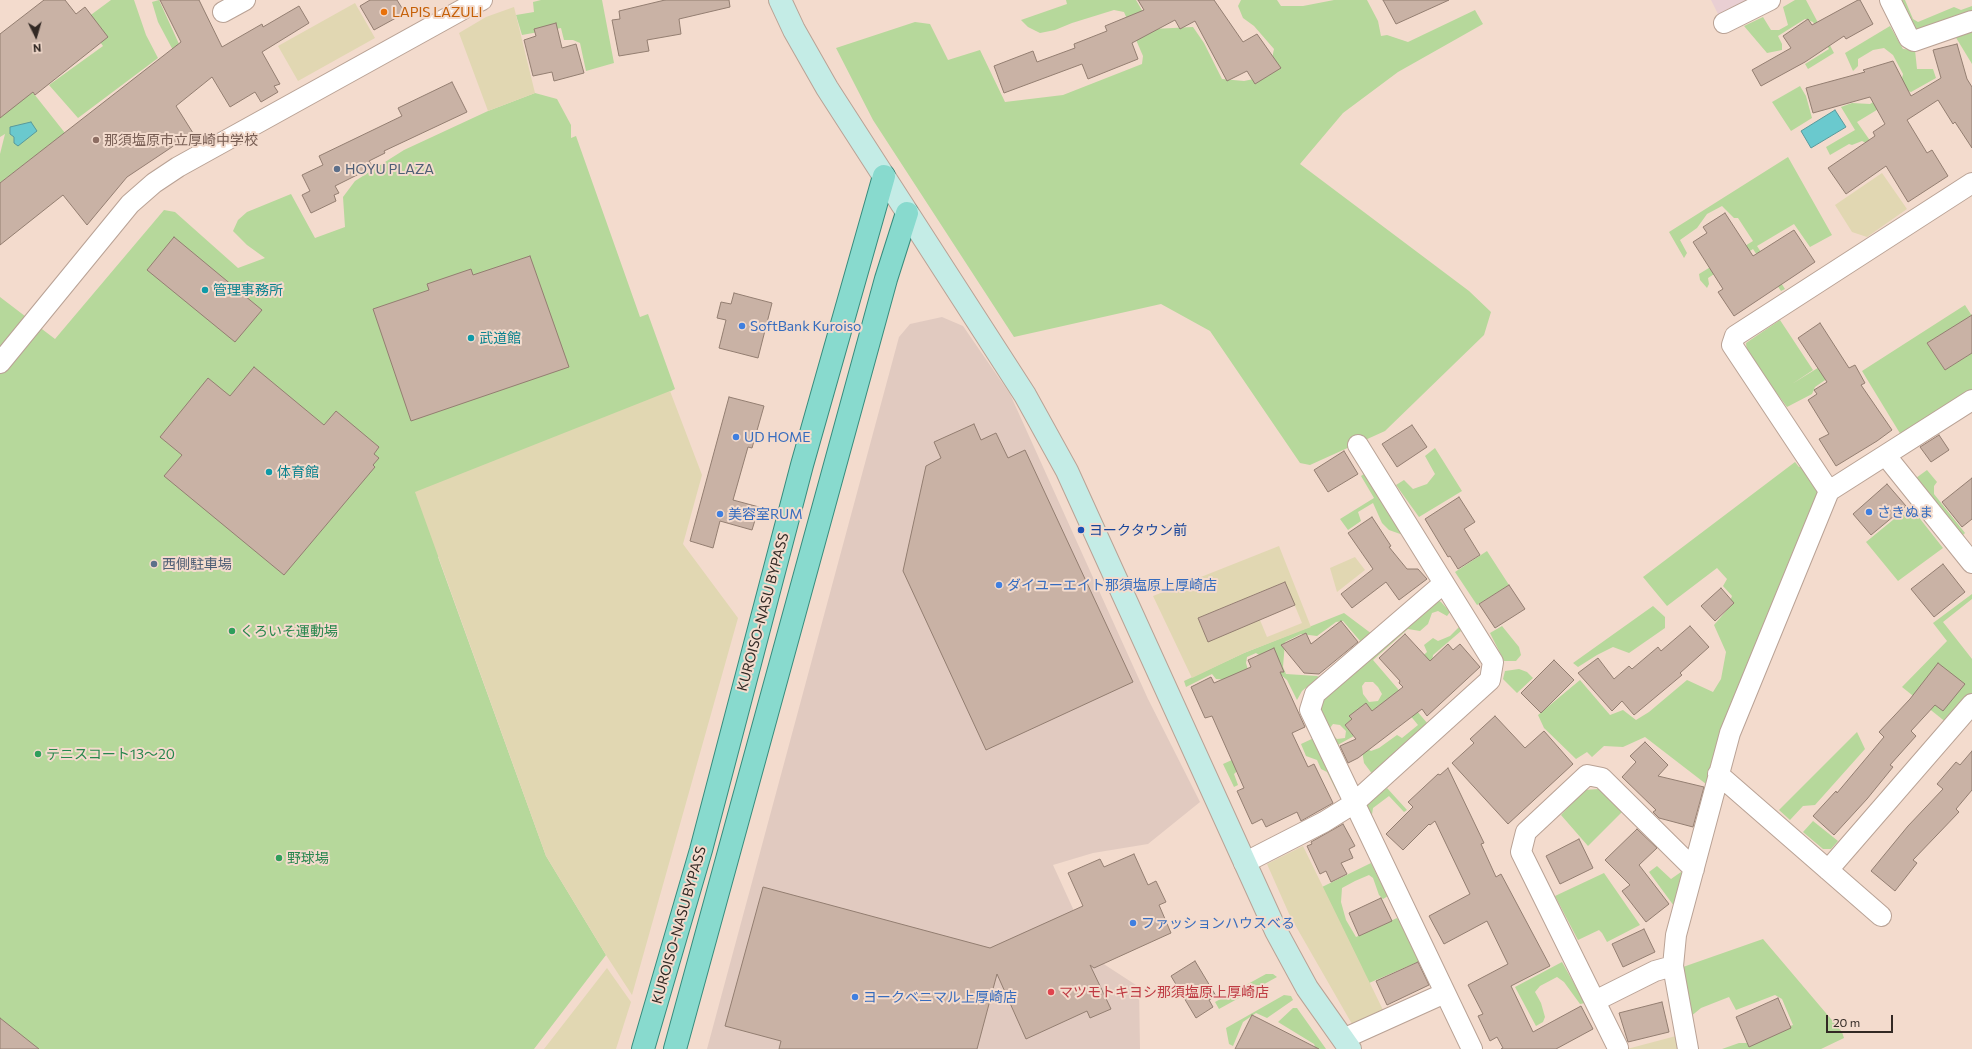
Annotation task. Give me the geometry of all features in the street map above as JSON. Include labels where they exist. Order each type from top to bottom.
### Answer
[{"type":"main road","name":"KUROISO-NASU BYPASS","points":[[643,1049],[701,850],[802,465],[884,176]]},
{"type":"main road","name":"KUROISO-NASU BYPASS","points":[[675,1049],[886,279],[907,213]]},
{"type":"street","points":[[223,12],[245,0]]},
{"type":"street","points":[[0,363],[130,204],[154,183],[199,155],[482,0]]},
{"type":"street","points":[[780,0],[794,30],[827,88],[1025,395],[1067,471],[1244,863],[1283,944],[1307,988],[1346,1044],[1445,993]]},
{"type":"street","points":[[1724,23],[1770,0]]},
{"type":"street","points":[[1890,0],[1909,38],[1914,41],[1972,21]]},
{"type":"street","points":[[1829,491],[1732,345],[1735,336],[1972,183]]},
{"type":"street","points":[[1688,1049],[1674,966],[1676,935],[1730,733],[1829,491],[1972,400]]},
{"type":"street","points":[[1244,863],[1324,822],[1353,804],[1490,680],[1493,662],[1358,444]]},
{"type":"street","points":[[1886,456],[1972,563]]},
{"type":"street","points":[[1444,583],[1315,694],[1310,710],[1353,804],[1472,1049]]},
{"type":"street","points":[[1828,870],[1972,704]]},
{"type":"street","points":[[1718,774],[1880,916]]},
{"type":"street","points":[[1618,1048],[1596,1000],[1521,852],[1526,832],[1588,775],[1602,778],[1694,869]]},
{"type":"street","points":[[1596,1000],[1655,971],[1674,966]]},
{"type":"shaded area","points":[[1711,0],[1751,0],[1719,16]]},
{"type":"shaded area","points":[[942,317],[963,326],[1010,394],[1148,699],[1200,802],[1148,844],[1093,853],[1053,865],[1096,959],[1139,987],[1140,1049],[707,1049],[899,337],[910,324]]},
{"type":"green space","points":[[111,0],[134,0],[146,35],[158,58],[78,118],[49,85],[103,46],[84,20]]},
{"type":"green space","points":[[159,0],[189,66],[184,71],[158,22],[152,2]]},
{"type":"green space","points":[[541,0],[602,0],[614,63],[586,71],[580,43],[573,40],[564,40],[561,28],[522,35],[516,15],[534,12],[533,2]]},
{"type":"green space","points":[[1066,0],[1136,0],[1153,29],[1193,27],[1204,43],[1222,79],[1244,81],[1268,76],[1274,49],[1254,26],[1243,18],[1238,6],[1241,0],[1277,0],[1281,6],[1303,6],[1334,0],[1367,0],[1378,21],[1381,36],[1387,35],[1408,42],[1475,10],[1483,24],[1398,72],[1343,113],[1300,164],[1469,291],[1491,312],[1484,335],[1385,431],[1310,465],[1300,463],[1210,331],[1161,304],[1014,337],[873,120],[836,48],[915,22],[930,24],[948,60],[980,50],[1005,102],[1063,95],[1142,64],[1143,56],[1124,12],[1114,10],[1055,30],[1040,33],[1028,27],[1021,20],[1067,4]]},
{"type":"green space","points":[[1795,0],[1806,0],[1834,53],[1808,69],[1805,64],[1829,49],[1813,22],[1805,19],[1778,36],[1782,44],[1782,50],[1767,53],[1744,26],[1763,17],[1771,30],[1779,30],[1788,25],[1783,7]]},
{"type":"green space","points":[[1897,0],[1905,0],[1913,19],[1918,22],[1954,7],[1961,10],[1972,6],[1972,15],[1916,35]]},
{"type":"green space","points":[[1890,26],[1903,49],[1915,50],[1917,69],[1933,69],[1936,78],[1911,92],[1908,91],[1857,122],[1871,142],[1870,145],[1862,141],[1852,145],[1849,144],[1830,155],[1826,147],[1855,130],[1841,107],[1852,103],[1870,104],[1895,89],[1901,83],[1903,74],[1893,55],[1884,48],[1873,50],[1858,59],[1858,66],[1853,71],[1845,53]]},
{"type":"green space","points":[[1972,30],[1972,64],[1955,36]]},
{"type":"green space","points":[[19,75],[65,133],[0,183],[0,154],[5,134],[0,137],[0,118]]},
{"type":"green space","points":[[1800,86],[1806,96],[1812,118],[1791,131],[1772,102]]},
{"type":"green space","name":"くろいそ運動場","points":[[535,93],[557,99],[571,125],[571,138],[576,136],[640,317],[648,314],[675,389],[667,393],[438,557],[546,856],[606,955],[534,1049],[0,1049],[0,297],[55,339],[164,210],[175,212],[238,268],[265,258],[247,245],[233,231],[238,220],[247,212],[291,194],[315,238],[345,227],[343,197],[355,181],[404,150],[488,111]]},
{"type":"green space","points":[[1788,157],[1832,235],[1810,247],[1794,224],[1757,246],[1785,289],[1781,291],[1753,249],[1708,278],[1709,284],[1707,288],[1700,280],[1699,274],[1753,241],[1738,218],[1734,218],[1722,206],[1707,214],[1697,228],[1680,240],[1687,253],[1684,258],[1669,232]]},
{"type":"green space","points":[[1965,305],[1972,316],[1927,343],[1945,370],[1972,353],[1972,390],[1901,435],[1862,371]]},
{"type":"green space","points":[[1780,320],[1813,370],[1792,384],[1837,356],[1844,367],[1815,387],[1812,394],[1787,407],[1747,353],[1746,343]]},
{"type":"green space","points":[[1435,448],[1462,491],[1419,517],[1396,485],[1404,480],[1413,489],[1427,484],[1435,474],[1425,456]]},
{"type":"green space","points":[[1795,462],[1799,467],[1806,466],[1823,489],[1706,784],[1645,737],[1623,747],[1604,746],[1592,757],[1587,752],[1576,759],[1544,728],[1538,715],[1580,680],[1610,715],[1623,710],[1636,720],[1649,712],[1687,680],[1713,692],[1721,679],[1726,652],[1714,625],[1726,611],[1732,596],[1723,586],[1727,579],[1717,568],[1667,606],[1643,577]]},
{"type":"green space","points":[[1927,470],[1937,482],[1934,486],[1934,494],[1965,533],[1962,536],[1916,478]]},
{"type":"green space","points":[[1364,474],[1403,535],[1389,530],[1382,523],[1373,503],[1358,512],[1361,521],[1348,530],[1340,519],[1374,498],[1361,476]]},
{"type":"green space","points":[[1910,506],[1943,548],[1898,581],[1866,542]]},
{"type":"green space","points":[[1487,551],[1509,585],[1477,605],[1455,572]]},
{"type":"green space","points":[[1972,594],[1972,599],[1943,622],[1972,659],[1972,695],[1947,723],[1902,687],[1947,641],[1933,623]]},
{"type":"green space","points":[[1436,599],[1441,602],[1450,612],[1447,616],[1438,611],[1432,613],[1428,624],[1420,631],[1408,629],[1373,660],[1428,724],[1373,775],[1364,763],[1362,751],[1366,748],[1371,751],[1379,748],[1397,735],[1402,738],[1418,725],[1400,703],[1388,712],[1381,704],[1372,711],[1349,716],[1352,719],[1345,725],[1354,736],[1334,747],[1319,713],[1321,696]],"holes":[[[1365,682],[1373,682],[1378,687],[1382,694],[1378,701],[1369,702],[1363,694],[1362,686]],[[1333,724],[1340,725],[1346,731],[1345,738],[1337,739],[1332,734],[1330,728]]]},
{"type":"green space","points":[[1653,606],[1665,617],[1665,628],[1629,653],[1613,647],[1578,667],[1573,663]]},
{"type":"green space","points":[[1344,613],[1372,634],[1361,642],[1343,621],[1336,622],[1317,636],[1301,634],[1285,642],[1283,667],[1286,674],[1319,677],[1302,691],[1297,700],[1287,680],[1280,674],[1276,666],[1256,653],[1247,657],[1246,663],[1249,673],[1229,680],[1216,679],[1212,674],[1186,687],[1184,681],[1244,653]]},
{"type":"green space","points":[[1502,626],[1519,647],[1521,655],[1516,661],[1504,661],[1490,633]]},
{"type":"green space","points":[[1459,627],[1461,631],[1433,655],[1432,662],[1411,667],[1427,652],[1424,645],[1433,638],[1438,641],[1450,636]]},
{"type":"green space","points":[[1519,669],[1527,672],[1533,678],[1517,693],[1503,679],[1505,671]]},
{"type":"green space","points":[[1857,732],[1865,749],[1815,805],[1803,806],[1790,820],[1779,810]]},
{"type":"green space","points":[[1316,737],[1341,794],[1338,794],[1327,772],[1321,769],[1317,760],[1306,756],[1301,744]]},
{"type":"green space","points":[[1263,746],[1234,774],[1238,785],[1234,787],[1223,764]]},
{"type":"green space","points":[[1387,788],[1407,810],[1404,812],[1389,796],[1373,808],[1371,821],[1366,805]]},
{"type":"green space","points":[[1599,789],[1622,812],[1588,846],[1561,815],[1584,790]]},
{"type":"green space","points":[[1813,821],[1838,841],[1831,849],[1823,849],[1803,832]]},
{"type":"green space","points":[[1371,863],[1388,896],[1383,899],[1379,895],[1373,878],[1369,875],[1342,888],[1341,902],[1346,920],[1356,937],[1397,918],[1401,922],[1420,961],[1369,983],[1322,887]]},
{"type":"green space","points":[[1657,866],[1671,879],[1681,872],[1684,874],[1674,906],[1649,872]]},
{"type":"green space","points":[[1604,873],[1640,925],[1607,942],[1599,930],[1578,940],[1555,896]]},
{"type":"green space","points":[[1763,939],[1842,1032],[1844,1038],[1821,1049],[1722,1049],[1739,1043],[1746,1043],[1793,1025],[1782,999],[1775,995],[1736,1010],[1729,997],[1701,1008],[1690,1017],[1683,967]]},
{"type":"green space","points":[[1562,962],[1585,1003],[1580,1004],[1564,982],[1557,977],[1540,986],[1535,992],[1541,1003],[1545,1017],[1543,1022],[1536,1026],[1515,987]]},
{"type":"green space","points":[[1266,974],[1273,974],[1277,977],[1219,1009],[1215,1002]]},
{"type":"green space","points":[[1284,995],[1291,996],[1293,1000],[1267,1018],[1256,1013],[1243,1022],[1233,1046],[1229,1044],[1226,1028]]},
{"type":"green space","points":[[1293,1008],[1297,1008],[1326,1049],[1316,1049],[1314,1044],[1278,1022]]},
{"type":"sand","points":[[355,3],[375,38],[298,81],[278,46]]},
{"type":"sand","points":[[514,7],[535,93],[488,111],[459,33],[486,17]]},
{"type":"sand","points":[[1882,173],[1907,209],[1867,237],[1852,232],[1835,205]]},
{"type":"sand","points":[[670,391],[702,475],[683,544],[738,618],[632,995],[546,856],[415,492]]},
{"type":"sand","points":[[1279,546],[1311,627],[1244,653],[1192,678],[1153,596]],"holes":[[[1285,582],[1302,623],[1267,637],[1250,596]],[[1243,599],[1253,622],[1208,641],[1198,618]]]},
{"type":"sand","points":[[1355,557],[1365,570],[1337,592],[1330,568]]},
{"type":"sand","points":[[1303,846],[1383,1010],[1352,1024],[1290,916],[1267,864]]},
{"type":"sand","points":[[607,968],[631,1002],[616,1049],[544,1049]]},
{"type":"sand","points":[[1676,1036],[1679,1049],[1627,1049]]},
{"type":"water","points":[[1835,110],[1846,127],[1811,148],[1801,131]]},
{"type":"water","points":[[31,122],[37,131],[18,146],[14,143],[14,137],[10,134],[10,127]]},
{"type":"building","points":[[44,0],[65,0],[76,14],[85,7],[108,37],[35,95],[33,92],[0,118],[0,34]]},
{"type":"building","points":[[160,0],[199,0],[222,47],[262,24],[263,27],[299,6],[309,23],[262,52],[280,84],[274,86],[278,92],[261,102],[255,92],[230,107],[212,77],[176,106],[193,133],[127,177],[87,225],[63,195],[0,245],[0,183],[181,42]]},
{"type":"building","points":[[370,0],[397,0],[405,13],[374,30],[360,6]]},
{"type":"building","points":[[665,0],[729,0],[730,7],[679,19],[681,34],[647,40],[649,51],[619,56],[612,20],[620,19],[619,11]]},
{"type":"building","points":[[1138,0],[1214,0],[1243,42],[1257,34],[1281,68],[1255,84],[1247,71],[1227,81],[1195,21],[1180,29],[1175,20],[1132,43],[1138,59],[1088,79],[1082,64],[1004,93],[994,66],[1033,51],[1037,62],[1075,48],[1074,44],[1107,31],[1105,26],[1144,10]]},
{"type":"building","points":[[1383,0],[1449,0],[1396,24]]},
{"type":"building","points":[[1860,0],[1873,24],[1846,39],[1844,36],[1805,62],[1761,86],[1752,70],[1791,48],[1783,36],[1808,19],[1812,25]]},
{"type":"building","points":[[556,23],[562,48],[576,44],[584,73],[554,81],[552,72],[533,76],[524,40],[536,36],[534,29]]},
{"type":"building","points":[[1957,44],[1967,79],[1972,87],[1972,148],[1955,122],[1953,124],[1938,100],[1907,120],[1927,153],[1932,150],[1948,176],[1908,202],[1886,166],[1846,194],[1828,168],[1875,136],[1873,132],[1885,124],[1870,97],[1813,113],[1806,88],[1865,72],[1863,70],[1893,61],[1911,96],[1941,78],[1933,50]]},
{"type":"building","points":[[452,82],[467,112],[384,151],[385,153],[369,161],[373,167],[335,186],[339,193],[334,195],[336,201],[311,213],[302,195],[310,191],[302,175],[323,165],[319,156],[402,116],[398,108]]},
{"type":"building","points":[[1725,213],[1753,256],[1794,230],[1815,262],[1734,316],[1718,292],[1723,289],[1693,242],[1707,233],[1703,227]]},
{"type":"building","name":"管理事務所","points":[[174,237],[262,310],[235,342],[147,270]]},
{"type":"building","name":"武道館","points":[[530,256],[569,367],[411,421],[373,309],[429,290],[427,284],[471,269],[473,275]]},
{"type":"building","points":[[734,293],[772,303],[758,358],[719,348],[726,320],[717,318],[721,302],[731,304]]},
{"type":"building","points":[[1972,315],[1972,353],[1945,370],[1927,343]]},
{"type":"building","points":[[1820,323],[1849,368],[1855,365],[1865,383],[1861,385],[1892,430],[1836,466],[1819,439],[1829,434],[1808,400],[1817,394],[1814,390],[1827,382],[1798,338]]},
{"type":"building","name":"体育館","points":[[254,367],[324,425],[336,411],[379,447],[374,454],[379,458],[373,465],[375,467],[284,575],[164,476],[182,455],[160,437],[208,378],[230,396]]},
{"type":"building","points":[[729,397],[764,406],[752,448],[748,447],[733,500],[759,507],[752,530],[720,521],[713,548],[690,541]]},
{"type":"building","points":[[974,424],[981,440],[996,433],[1008,458],[1025,450],[1133,682],[986,750],[903,571],[926,466],[941,458],[934,442]]},
{"type":"building","points":[[1412,425],[1427,447],[1397,467],[1382,444]]},
{"type":"building","points":[[1939,435],[1949,450],[1931,462],[1920,447]]},
{"type":"building","points":[[1344,451],[1358,474],[1328,492],[1314,470]]},
{"type":"building","points":[[1972,478],[1972,519],[1962,527],[1942,502]]},
{"type":"building","points":[[1887,484],[1906,506],[1871,535],[1853,514]]},
{"type":"building","points":[[1459,497],[1475,522],[1464,529],[1480,555],[1458,569],[1450,556],[1448,557],[1425,519]]},
{"type":"building","points":[[1372,517],[1391,546],[1389,547],[1407,569],[1418,569],[1427,579],[1399,600],[1386,582],[1352,608],[1341,594],[1373,569],[1348,533]]},
{"type":"building","points":[[1943,564],[1965,592],[1934,617],[1911,589]]},
{"type":"building","points":[[1285,582],[1295,605],[1208,642],[1198,618]]},
{"type":"building","points":[[1509,585],[1525,609],[1495,628],[1479,604]]},
{"type":"building","points":[[1721,588],[1734,603],[1715,621],[1701,606]]},
{"type":"building","points":[[1341,621],[1358,642],[1319,674],[1304,673],[1281,645],[1306,633],[1311,644]]},
{"type":"building","points":[[1690,626],[1709,647],[1680,673],[1682,675],[1634,715],[1622,701],[1612,711],[1578,673],[1598,658],[1614,679],[1629,666],[1632,669],[1658,647],[1661,651]]},
{"type":"building","points":[[1405,634],[1430,661],[1448,644],[1453,650],[1460,644],[1480,667],[1427,716],[1422,709],[1358,758],[1348,763],[1340,746],[1356,739],[1345,725],[1352,719],[1349,716],[1366,703],[1372,711],[1403,687],[1399,683],[1400,681],[1379,658]]},
{"type":"building","points":[[1274,648],[1284,672],[1280,672],[1305,727],[1292,733],[1308,767],[1314,764],[1333,803],[1301,821],[1297,812],[1266,827],[1262,819],[1252,824],[1237,791],[1244,788],[1212,716],[1205,718],[1191,687],[1211,677],[1214,683],[1251,667],[1248,660]]},
{"type":"building","points":[[1554,660],[1574,680],[1541,713],[1521,693]]},
{"type":"building","points":[[1938,663],[1965,684],[1943,711],[1935,705],[1911,731],[1916,736],[1890,765],[1893,767],[1867,799],[1834,835],[1813,816],[1836,791],[1837,793],[1884,737],[1879,732],[1910,699]]},
{"type":"building","points":[[1495,716],[1525,748],[1544,731],[1573,764],[1508,824],[1452,763],[1474,743],[1470,739]]},
{"type":"building","points":[[1645,742],[1668,765],[1658,776],[1704,787],[1693,827],[1659,818],[1653,812],[1656,810],[1622,777],[1636,762],[1630,756]]},
{"type":"building","points":[[1972,751],[1972,790],[1956,809],[1959,812],[1913,860],[1917,863],[1895,891],[1871,871],[1908,826],[1943,789],[1937,784],[1956,762],[1960,765]]},
{"type":"building","points":[[1448,768],[1484,843],[1481,844],[1496,877],[1501,874],[1550,966],[1511,986],[1533,1032],[1581,1006],[1593,1029],[1556,1049],[1501,1049],[1503,1048],[1497,1037],[1490,1041],[1478,1016],[1483,1014],[1468,985],[1508,964],[1487,921],[1444,944],[1429,916],[1470,894],[1435,821],[1430,825],[1429,824],[1403,850],[1386,834],[1413,807],[1408,802],[1438,774],[1440,775]]},
{"type":"building","points":[[1343,824],[1355,846],[1349,849],[1353,858],[1341,863],[1347,874],[1331,882],[1326,871],[1320,874],[1307,846],[1312,844],[1311,842]]},
{"type":"building","points":[[1637,829],[1657,848],[1639,865],[1669,904],[1646,922],[1622,891],[1630,885],[1605,860]]},
{"type":"building","points":[[1579,839],[1593,868],[1560,884],[1546,856]]},
{"type":"building","points":[[1134,854],[1148,885],[1156,881],[1166,902],[1159,905],[1171,933],[1094,968],[1090,965],[1111,1009],[1090,1018],[1087,1011],[1026,1039],[997,974],[977,1049],[779,1049],[781,1041],[725,1026],[763,887],[990,948],[1083,906],[1068,873],[1100,859],[1104,867]]},
{"type":"building","points":[[1381,898],[1392,921],[1359,936],[1349,913]]},
{"type":"building","points":[[1644,929],[1655,952],[1623,967],[1612,944]]},
{"type":"building","points":[[1195,961],[1216,996],[1209,1000],[1213,1007],[1196,1018],[1171,976]]},
{"type":"building","points":[[1418,962],[1429,985],[1387,1005],[1376,981]]},
{"type":"building","points":[[1778,998],[1791,1028],[1749,1047],[1736,1017]]},
{"type":"building","points":[[1662,1002],[1669,1032],[1628,1042],[1619,1013]]},
{"type":"building","points":[[1252,1015],[1319,1049],[1235,1049]]},
{"type":"building","points":[[0,1018],[39,1049],[0,1049]]},
{"type":"place","name":"LAPIS LAZULI","points":[[384,12]]},
{"type":"place","name":"那須塩原市立厚崎中学校","points":[[96,140]]},
{"type":"place","name":"HOYU PLAZA","points":[[337,169]]},
{"type":"place","name":"管理事務所","points":[[205,290]]},
{"type":"place","name":"SoftBank Kuroiso","points":[[742,326]]},
{"type":"place","name":"武道館","points":[[471,338]]},
{"type":"place","name":"UD HOME","points":[[736,437]]},
{"type":"place","name":"体育館","points":[[269,472]]},
{"type":"place","name":"さきぬま","points":[[1869,512]]},
{"type":"place","name":"美容室RUM","points":[[720,514]]},
{"type":"place","name":"ヨークタウン前","points":[[1081,530]]},
{"type":"place","name":"西側駐車場","points":[[154,564]]},
{"type":"place","name":"ダイユーエイト那須塩原上厚崎店","points":[[999,585]]},
{"type":"place","name":"くろいそ運動場","points":[[232,631]]},
{"type":"place","name":"テニスコート13～20","points":[[38,754]]},
{"type":"place","name":"野球場","points":[[279,858]]},
{"type":"place","name":"ファッションハウスべる","points":[[1133,923]]},
{"type":"place","name":"マツモトキヨシ那須塩原上厚崎店","points":[[1051,992]]},
{"type":"place","name":"ヨークベニマル上厚崎店","points":[[855,997]]}]
